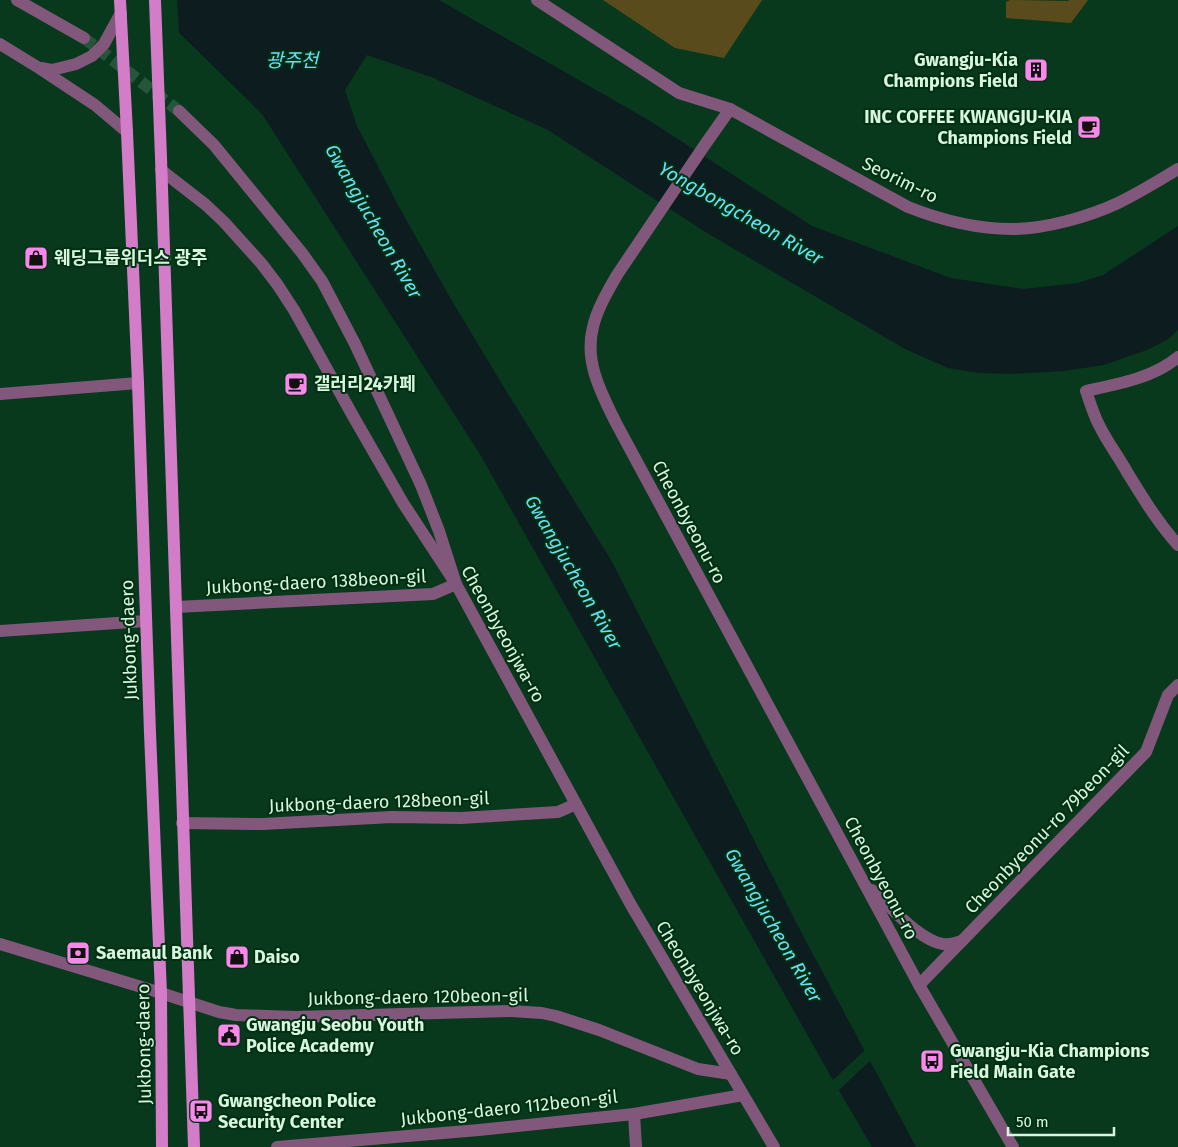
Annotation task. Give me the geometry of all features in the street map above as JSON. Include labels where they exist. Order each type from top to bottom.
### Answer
[{"type":"main road","points":[[155,0],[194,1147]]},
{"type":"main road","name":"Jukbong-daero","points":[[120,6],[138,383],[161,993],[162,1147]]},
{"type":"street","points":[[17,0],[84,38]]},
{"type":"street","points":[[537,0],[679,93],[730,109]]},
{"type":"street","points":[[39,68],[52,70],[76,64],[92,56],[104,44],[120,6]]},
{"type":"street","points":[[0,44],[95,105],[126,132]]},
{"type":"street","name":"Cheonbyeonu-ro","points":[[730,109],[617,275],[592,328],[590,350],[594,370],[601,392],[616,423],[919,985],[1013,1147]]},
{"type":"street","name":"Seorim-ro","points":[[730,109],[908,207],[941,219],[986,228],[1033,228],[1088,215],[1118,204],[1178,169]]},
{"type":"street","points":[[179,111],[214,145],[302,253],[322,281],[359,353],[421,485],[439,531],[456,584]]},
{"type":"street","name":"Cheonbyeonjwa-ro","points":[[161,164],[246,244],[277,284],[294,310],[403,503],[456,584],[631,905],[774,1147]]},
{"type":"street","points":[[1178,357],[1160,370],[1118,384],[1086,391],[1098,424],[1150,509],[1178,545]]},
{"type":"street","points":[[0,394],[138,383]]},
{"type":"street","name":"Jukbong-daero 138beon-gil","points":[[176,607],[433,594],[456,584]]},
{"type":"street","points":[[0,631],[146,621]]},
{"type":"street","name":"Cheonbyeonu-ro 79beon-gil","points":[[919,985],[1146,752],[1168,695],[1178,684]]},
{"type":"street","name":"Jukbong-daero 128beon-gil","points":[[182,823],[263,824],[392,816],[461,818],[558,812],[576,804]]},
{"type":"street","points":[[864,882],[911,927],[926,938],[943,944],[962,941]]},
{"type":"street","name":"Jukbong-daero 120beon-gil","points":[[0,944],[219,1012],[260,1017],[511,1011],[542,1013],[598,1030],[698,1069],[730,1074]]},
{"type":"street","name":"Jukbong-daero 112beon-gil","points":[[277,1147],[479,1130],[634,1114],[743,1095]]},
{"type":"street","points":[[634,1114],[636,1147]]},
{"type":"shaded area","points":[[603,0],[762,0],[724,58],[675,48]]},
{"type":"shaded area","points":[[1010,0],[1088,0],[1071,23],[1006,18],[1006,2]]},
{"type":"water","name":"광주천","points":[[138,0],[439,0],[650,121],[812,226],[951,278],[1023,289],[1078,283],[1103,275],[1178,226],[1178,330],[1167,340],[1147,350],[1104,365],[1064,371],[1012,374],[979,373],[948,368],[905,349],[707,233],[548,130],[431,77],[367,55],[345,90],[357,126],[399,207],[452,301],[611,560],[798,926],[916,1147],[872,1147],[481,456],[262,114],[164,18]]},
{"type":"pier","points":[[135,0],[177,0],[179,35],[163,20]]},
{"type":"pier","points":[[866,1049],[872,1059],[837,1092],[831,1082]]},
{"type":"tunnel","points":[[84,38],[179,111]]},
{"type":"place","name":"Gwangju-Kia Champions Field","points":[[1036,70]]},
{"type":"place","name":"INC COFFEE KWANGJU-KIA Champions Field","points":[[1089,127]]},
{"type":"place","name":"웨딩그룹위더스 광주","points":[[36,258]]},
{"type":"place","name":"갤러리24카페","points":[[296,384]]},
{"type":"place","name":"Saemaul Bank","points":[[78,953]]},
{"type":"place","name":"Daiso","points":[[237,957]]},
{"type":"place","name":"Gwangju Seobu Youth Police Academy","points":[[229,1035]]},
{"type":"place","name":"Gwangju-Kia Champions Field Main Gate","points":[[932,1061]]},
{"type":"place","name":"Gwangcheon Police Security Center","points":[[201,1111]]},
{"type":"water label","name":"Yongbongcheon River","points":[[741,213]]},
{"type":"water label","name":"Gwangjucheon River","points":[[374,221]]},
{"type":"water label","name":"Gwangjucheon River","points":[[574,572]]},
{"type":"water label","name":"Gwangjucheon River","points":[[774,925]]}]
